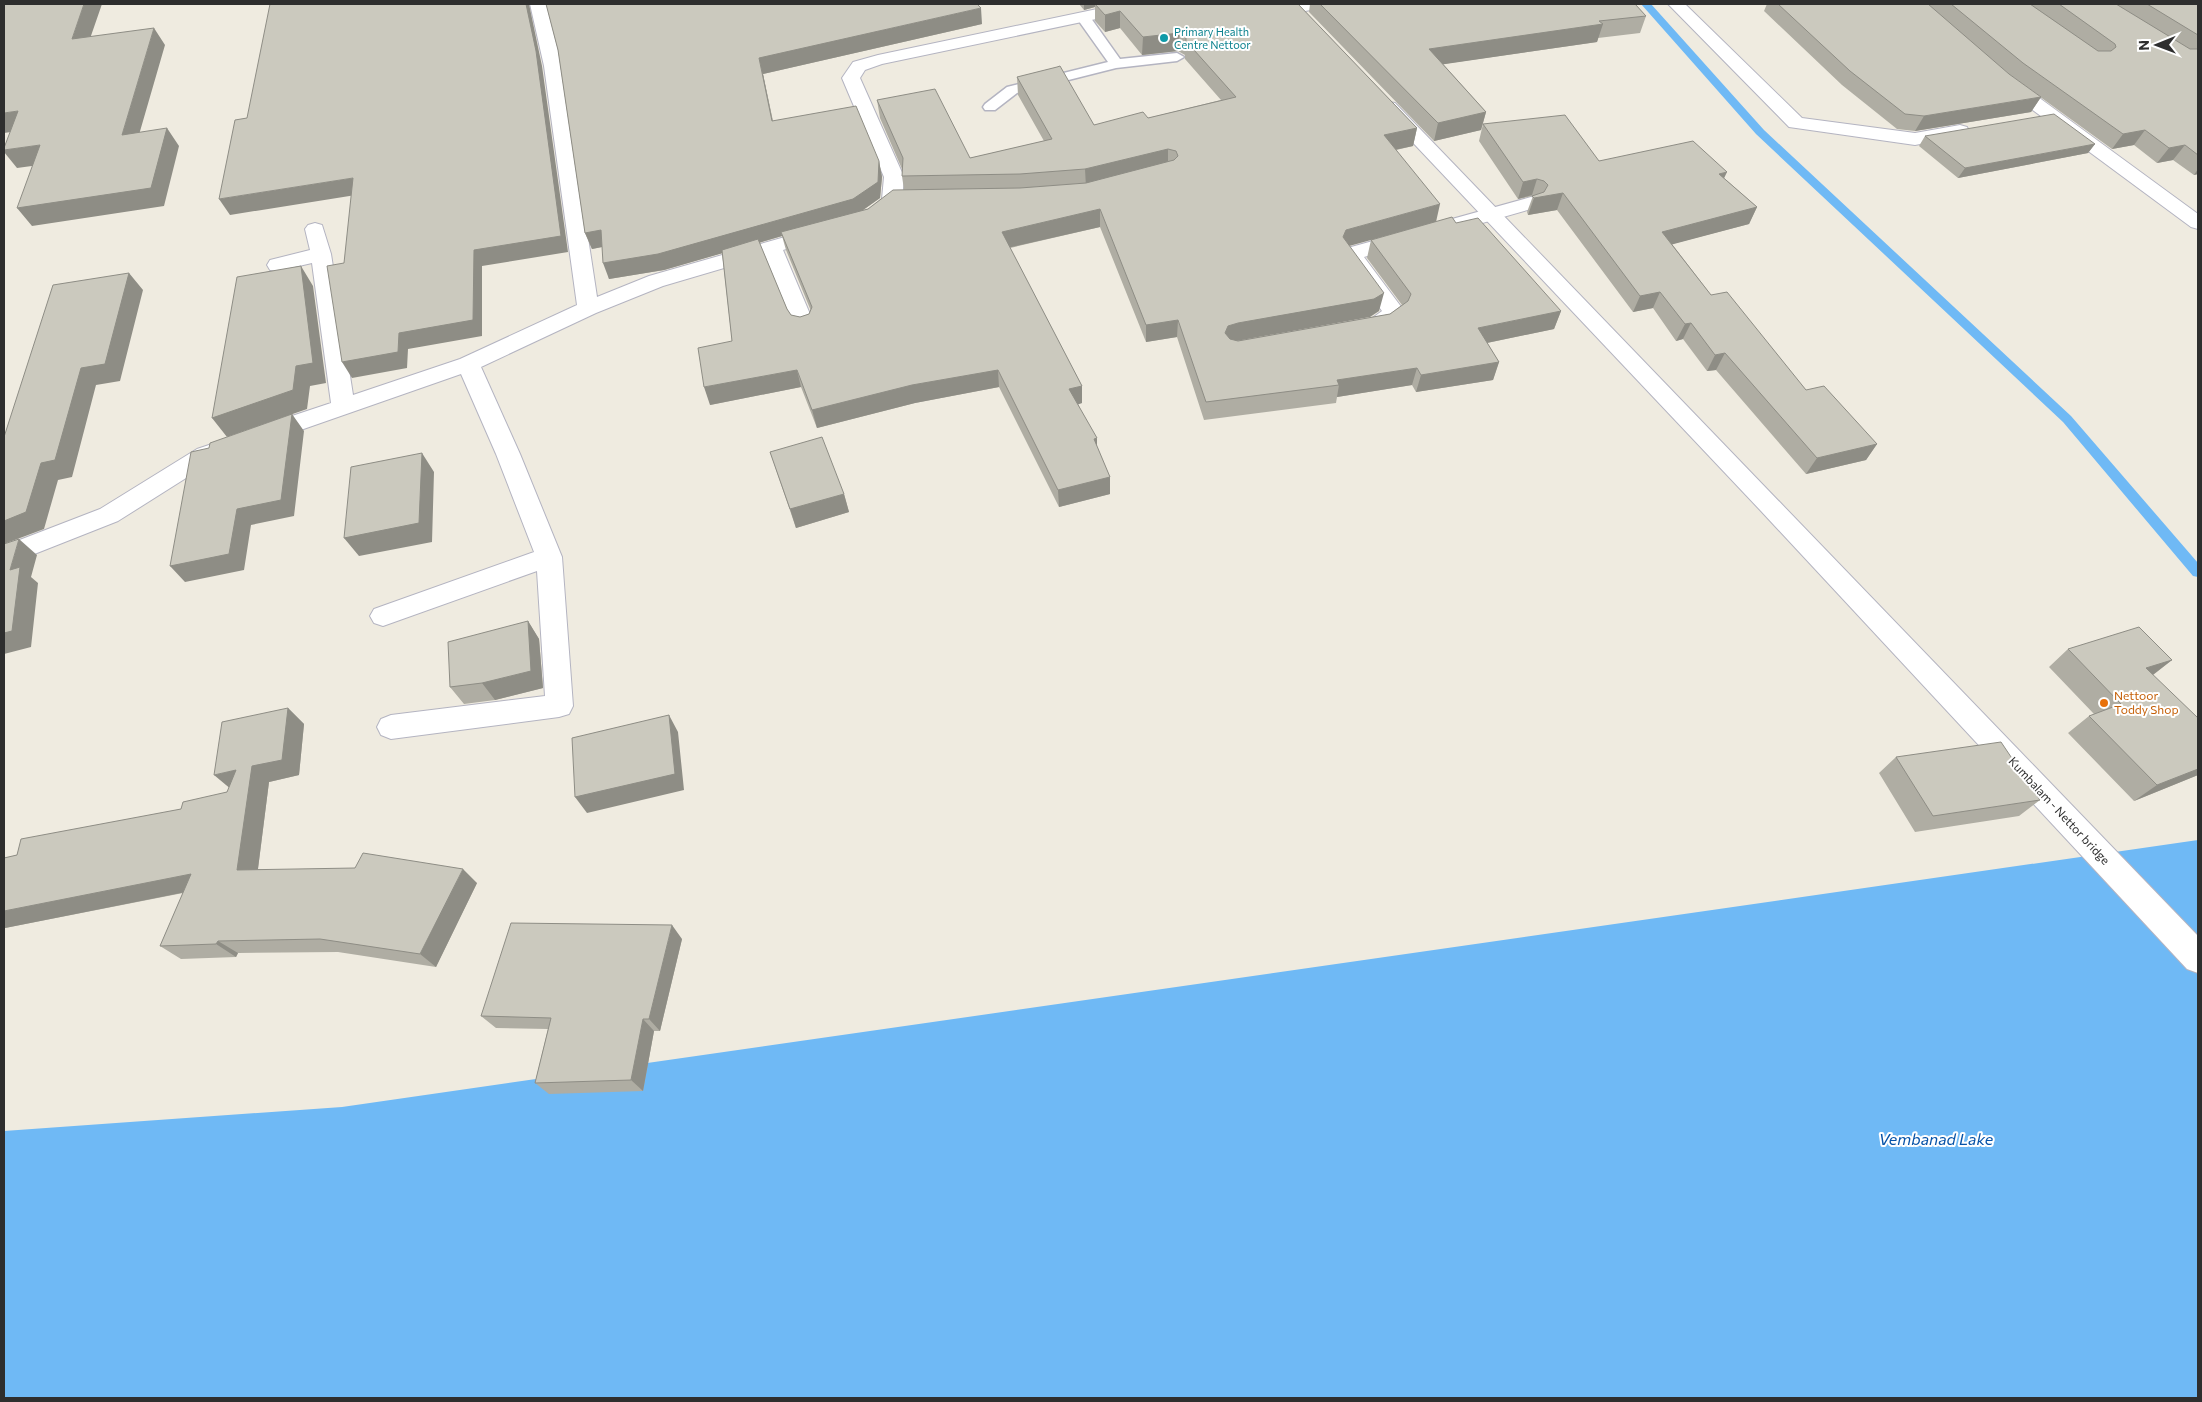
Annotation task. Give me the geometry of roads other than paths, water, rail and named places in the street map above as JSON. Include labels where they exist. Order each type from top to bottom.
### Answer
[{"type":"street","points":[[538,4],[553,66],[588,308]]},
{"type":"street","points":[[4,556],[109,515],[205,455],[468,364],[588,308],[656,281],[771,246],[864,221],[901,201],[894,177],[851,78],[859,66],[878,60],[1144,4]]},
{"type":"street","points":[[1676,4],[1796,123],[1915,140],[1973,129]]},
{"type":"street","points":[[1993,71],[2050,116],[2198,223]]},
{"type":"street","name":"Kumbalam - Nettor bridge","points":[[1376,93],[2198,958]]},
{"type":"street","points":[[2031,119],[2050,116]]},
{"type":"street","points":[[1340,332],[1378,325],[1394,312],[1351,254],[1492,213],[1531,204]]},
{"type":"street","points":[[315,229],[321,254],[343,408]]},
{"type":"street","points":[[771,246],[804,326]]},
{"type":"street","points":[[277,265],[321,254]]},
{"type":"street","points":[[392,728],[558,706],[549,557],[508,454],[468,364]]},
{"type":"street","points":[[383,616],[549,557]]},
{"type":"lane","points":[[1083,17],[1116,64]]},
{"type":"lane","points":[[990,108],[1012,90],[1116,64],[1177,57]]},
{"type":"water","name":"Vembanad Lake","points":[[2198,840],[2198,1398],[4,1398],[4,1131],[342,1107]]},
{"type":"waterway","points":[[1646,4],[1760,132],[2067,419],[2198,572]]},
{"type":"place","name":"Primary Health Centre Nettoor","points":[[1164,38]]},
{"type":"place","name":"Nettoor Toddy Shop","points":[[2104,703]]}]
